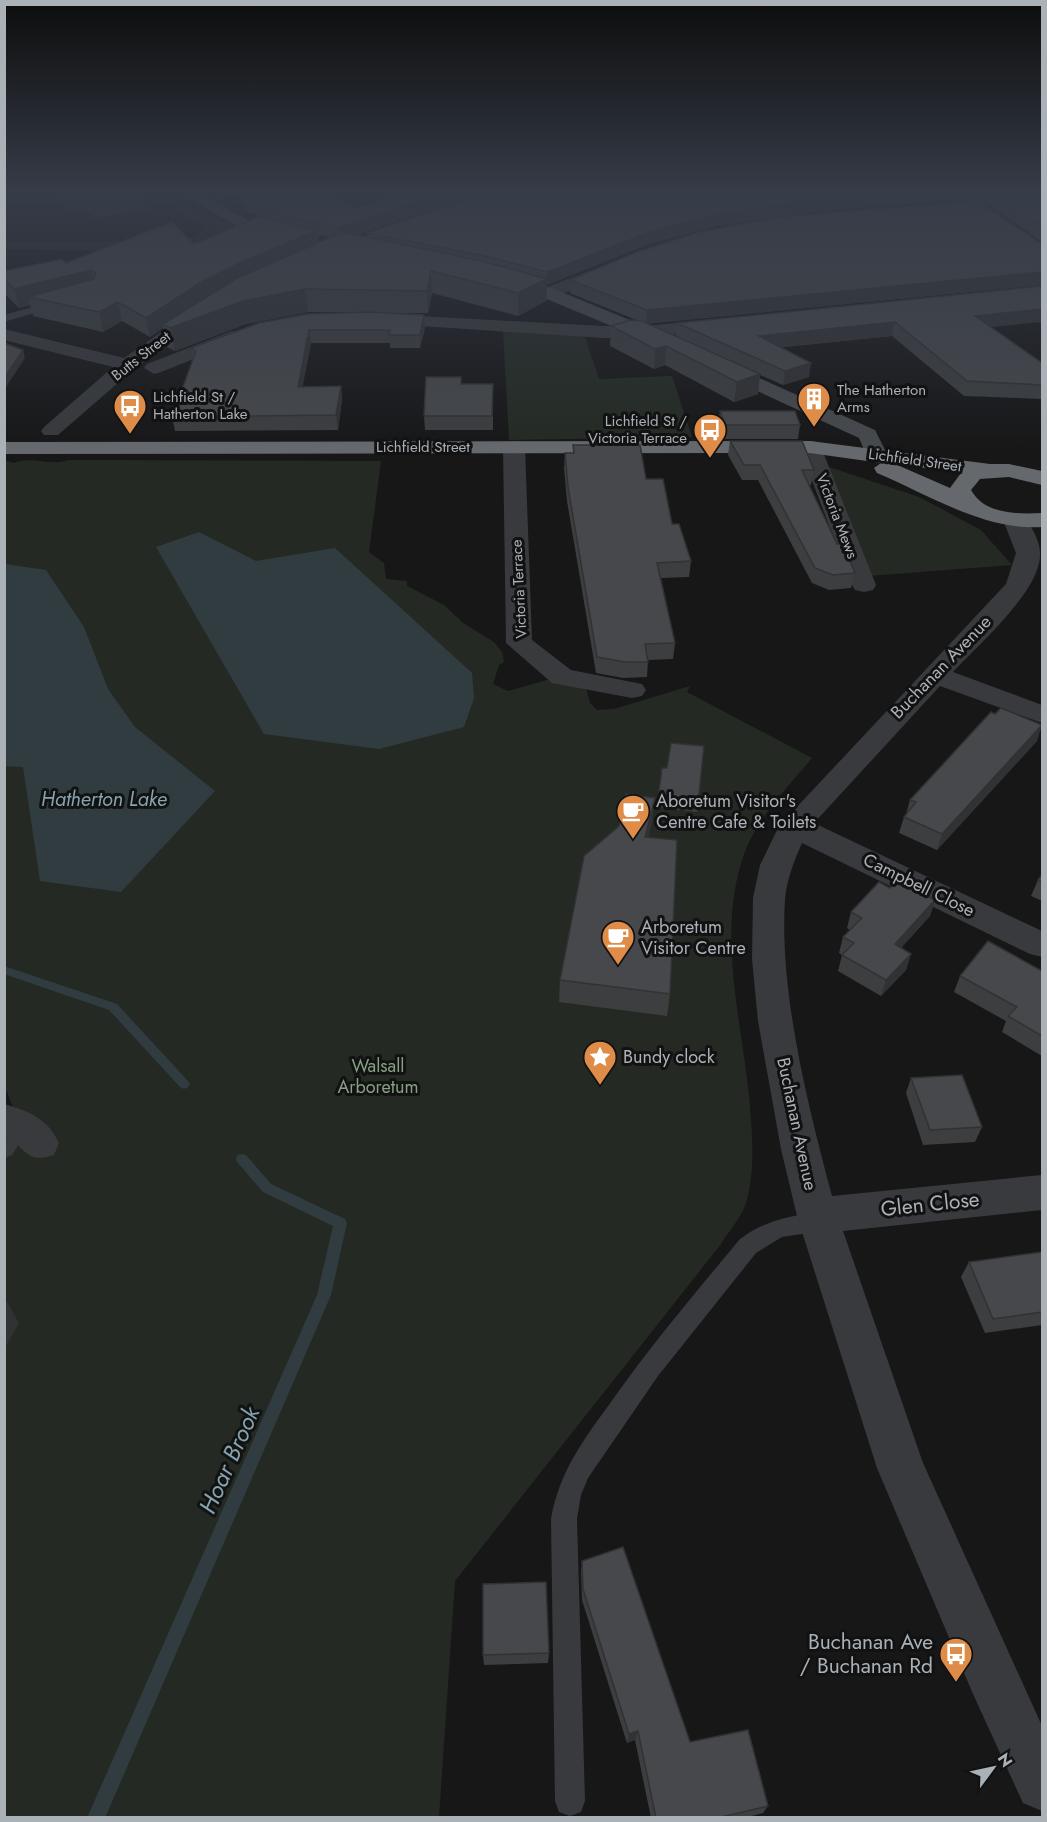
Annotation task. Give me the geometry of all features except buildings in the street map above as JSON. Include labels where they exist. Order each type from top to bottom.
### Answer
[{"type":"highway","name":"Lichfield Street","points":[[4,448],[810,447],[841,449],[1042,478]]},
{"type":"highway","name":"Lichfield Street","points":[[841,449],[986,513],[1014,520],[1042,520]]},
{"type":"highway","points":[[969,504],[962,495],[962,482],[969,476],[998,470],[1042,453]]},
{"type":"street","points":[[493,278],[548,293],[644,332],[868,434],[877,456]]},
{"type":"street","points":[[548,293],[585,278]]},
{"type":"street","name":"Butts Street","points":[[51,431],[127,365],[215,305]]},
{"type":"street","points":[[361,319],[603,332],[644,332],[738,322]]},
{"type":"street","points":[[154,368],[254,329]]},
{"type":"street","points":[[4,334],[127,365]]},
{"type":"street","name":"Victoria Terrace","points":[[514,447],[519,643],[562,677],[632,690]]},
{"type":"street","name":"Victoria Mews","points":[[810,447],[864,585]]},
{"type":"street","name":"Buchanan Avenue","points":[[1014,520],[1036,563],[794,826],[776,865],[769,897],[769,959],[776,1021],[800,1149],[818,1219],[901,1468],[991,1676],[1042,1784]]},
{"type":"street","points":[[934,674],[1042,715]]},
{"type":"street","name":"Campbell Close","points":[[794,826],[1042,945]]},
{"type":"street","name":"Glen Close","points":[[818,1219],[1042,1192]]},
{"type":"lane","points":[[4,319],[18,312],[62,302]]},
{"type":"lane","points":[[570,1801],[564,1519],[568,1494],[579,1469],[649,1368],[748,1246],[765,1233],[780,1226],[818,1219]]},
{"type":"green space","points":[[503,330],[584,334],[599,379],[672,376],[692,437],[509,440]]},
{"type":"green space","name":"Walsall Arboretum","points":[[4,460],[14,463],[27,460],[55,462],[68,460],[381,461],[369,552],[384,563],[386,579],[407,581],[407,586],[444,605],[463,623],[494,642],[502,652],[504,662],[499,665],[493,684],[508,691],[554,678],[586,688],[590,703],[597,710],[614,709],[690,686],[687,692],[812,758],[757,828],[744,854],[735,887],[732,920],[734,987],[748,1087],[752,1141],[751,1174],[745,1206],[721,1244],[455,1581],[439,1817],[5,1817],[4,1119],[13,1107],[7,1092],[4,1091]]},
{"type":"green space","points":[[817,463],[919,497],[981,530],[1012,565],[868,576]]},
{"type":"water","points":[[199,532],[256,561],[335,548],[472,673],[474,698],[464,727],[379,749],[264,734],[156,547]]},
{"type":"water","name":"Hatherton Lake","points":[[4,564],[46,570],[84,627],[108,689],[135,727],[215,791],[121,892],[40,881],[23,767],[5,766]]},
{"type":"waterway","name":"Hoar Brook","points":[[4,970],[113,1007],[184,1084]]},
{"type":"waterway","name":"Hoar Brook","points":[[96,1818],[324,1295],[340,1223],[267,1188],[242,1159]]},
{"type":"place","name":"The Hatherton Arms","points":[[814,428]]},
{"type":"place","name":"Lichfield St / Hatherton Lake","points":[[130,435]]},
{"type":"place","name":"Lichfield St / Victoria Terrace","points":[[710,459]]},
{"type":"place","name":"Aboretum Visitor's Centre Cafe & Toilets","points":[[633,840]]},
{"type":"place","name":"Arboretum Visitor Centre","points":[[618,966]]},
{"type":"place","name":"Bundy clock","points":[[600,1086]]},
{"type":"place","name":"Buchanan Ave / Buchanan Rd","points":[[956,1683]]}]
